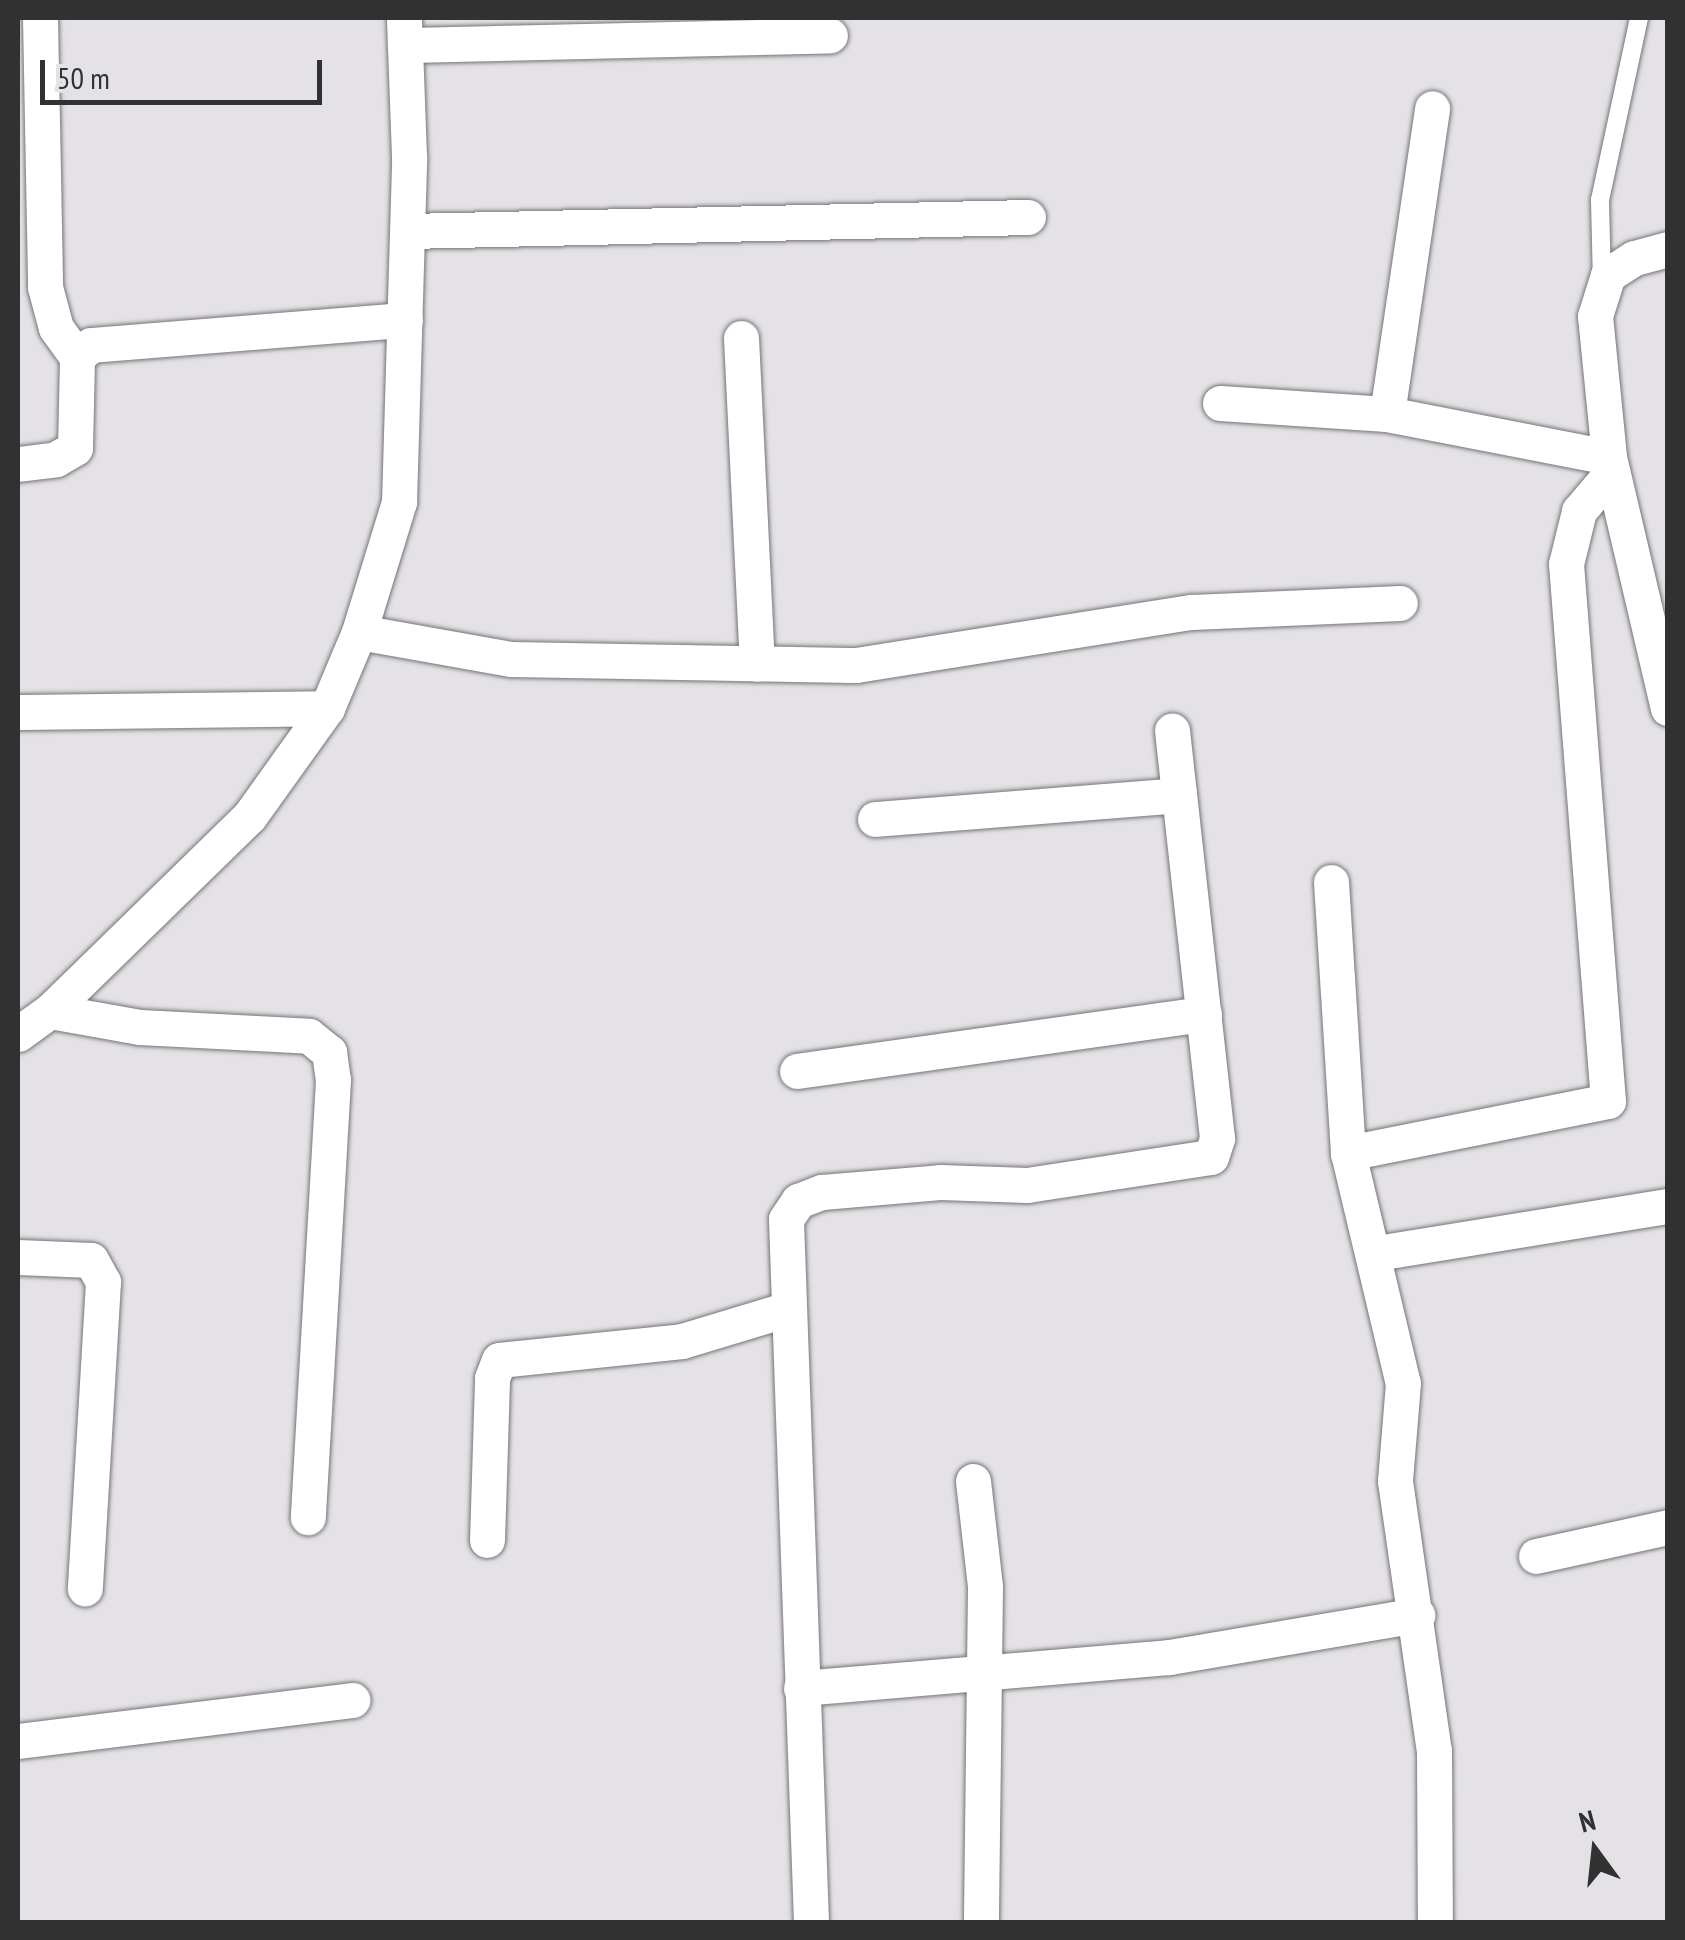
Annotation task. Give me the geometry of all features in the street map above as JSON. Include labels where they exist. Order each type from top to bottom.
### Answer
[{"type":"street","points":[[18,464],[56,460],[75,448],[77,357],[56,328],[45,287],[40,18]]},
{"type":"street","points":[[18,1034],[50,1011],[250,816],[327,708],[359,632],[399,502],[408,231],[405,31],[830,35]]},
{"type":"street","points":[[1387,414],[1432,108]]},
{"type":"street","points":[[408,231],[1028,217]]},
{"type":"street","points":[[1668,249],[1617,267],[1602,286],[1595,316],[1611,465],[1668,708]]},
{"type":"street","points":[[77,357],[91,345],[405,320]]},
{"type":"street","points":[[741,338],[757,664]]},
{"type":"street","points":[[1220,403],[1387,414],[1611,465]]},
{"type":"street","points":[[1348,1153],[1608,1101],[1566,564],[1579,511],[1611,465]]},
{"type":"street","points":[[359,632],[511,658],[757,664],[909,660],[1192,612],[1400,603]]},
{"type":"street","points":[[18,712],[327,708]]},
{"type":"street","points":[[811,1922],[785,1310],[786,1219],[807,1195],[940,1182],[1027,1185],[1211,1158],[1217,1138],[1172,730]]},
{"type":"street","points":[[875,819],[1179,795]]},
{"type":"street","points":[[1331,882],[1348,1153],[1377,1252],[1404,1383],[1395,1481],[1434,1750],[1435,1922]]},
{"type":"street","points":[[50,1011],[140,1027],[309,1036],[329,1052],[333,1080],[308,1517]]},
{"type":"street","points":[[797,1071],[1204,1014]]},
{"type":"street","points":[[1377,1252],[1668,1206]]},
{"type":"street","points":[[18,1257],[91,1260],[103,1282],[85,1588]]},
{"type":"street","points":[[488,1540],[492,1378],[499,1360],[682,1341],[785,1310]]},
{"type":"street","points":[[973,1481],[986,1672],[981,1922]]},
{"type":"street","points":[[1536,1556],[1668,1527]]},
{"type":"street","points":[[801,1688],[1169,1657],[1417,1615]]},
{"type":"street","points":[[18,1741],[353,1700]]},
{"type":"lane","points":[[1602,286],[1600,200],[1639,18]]}]
